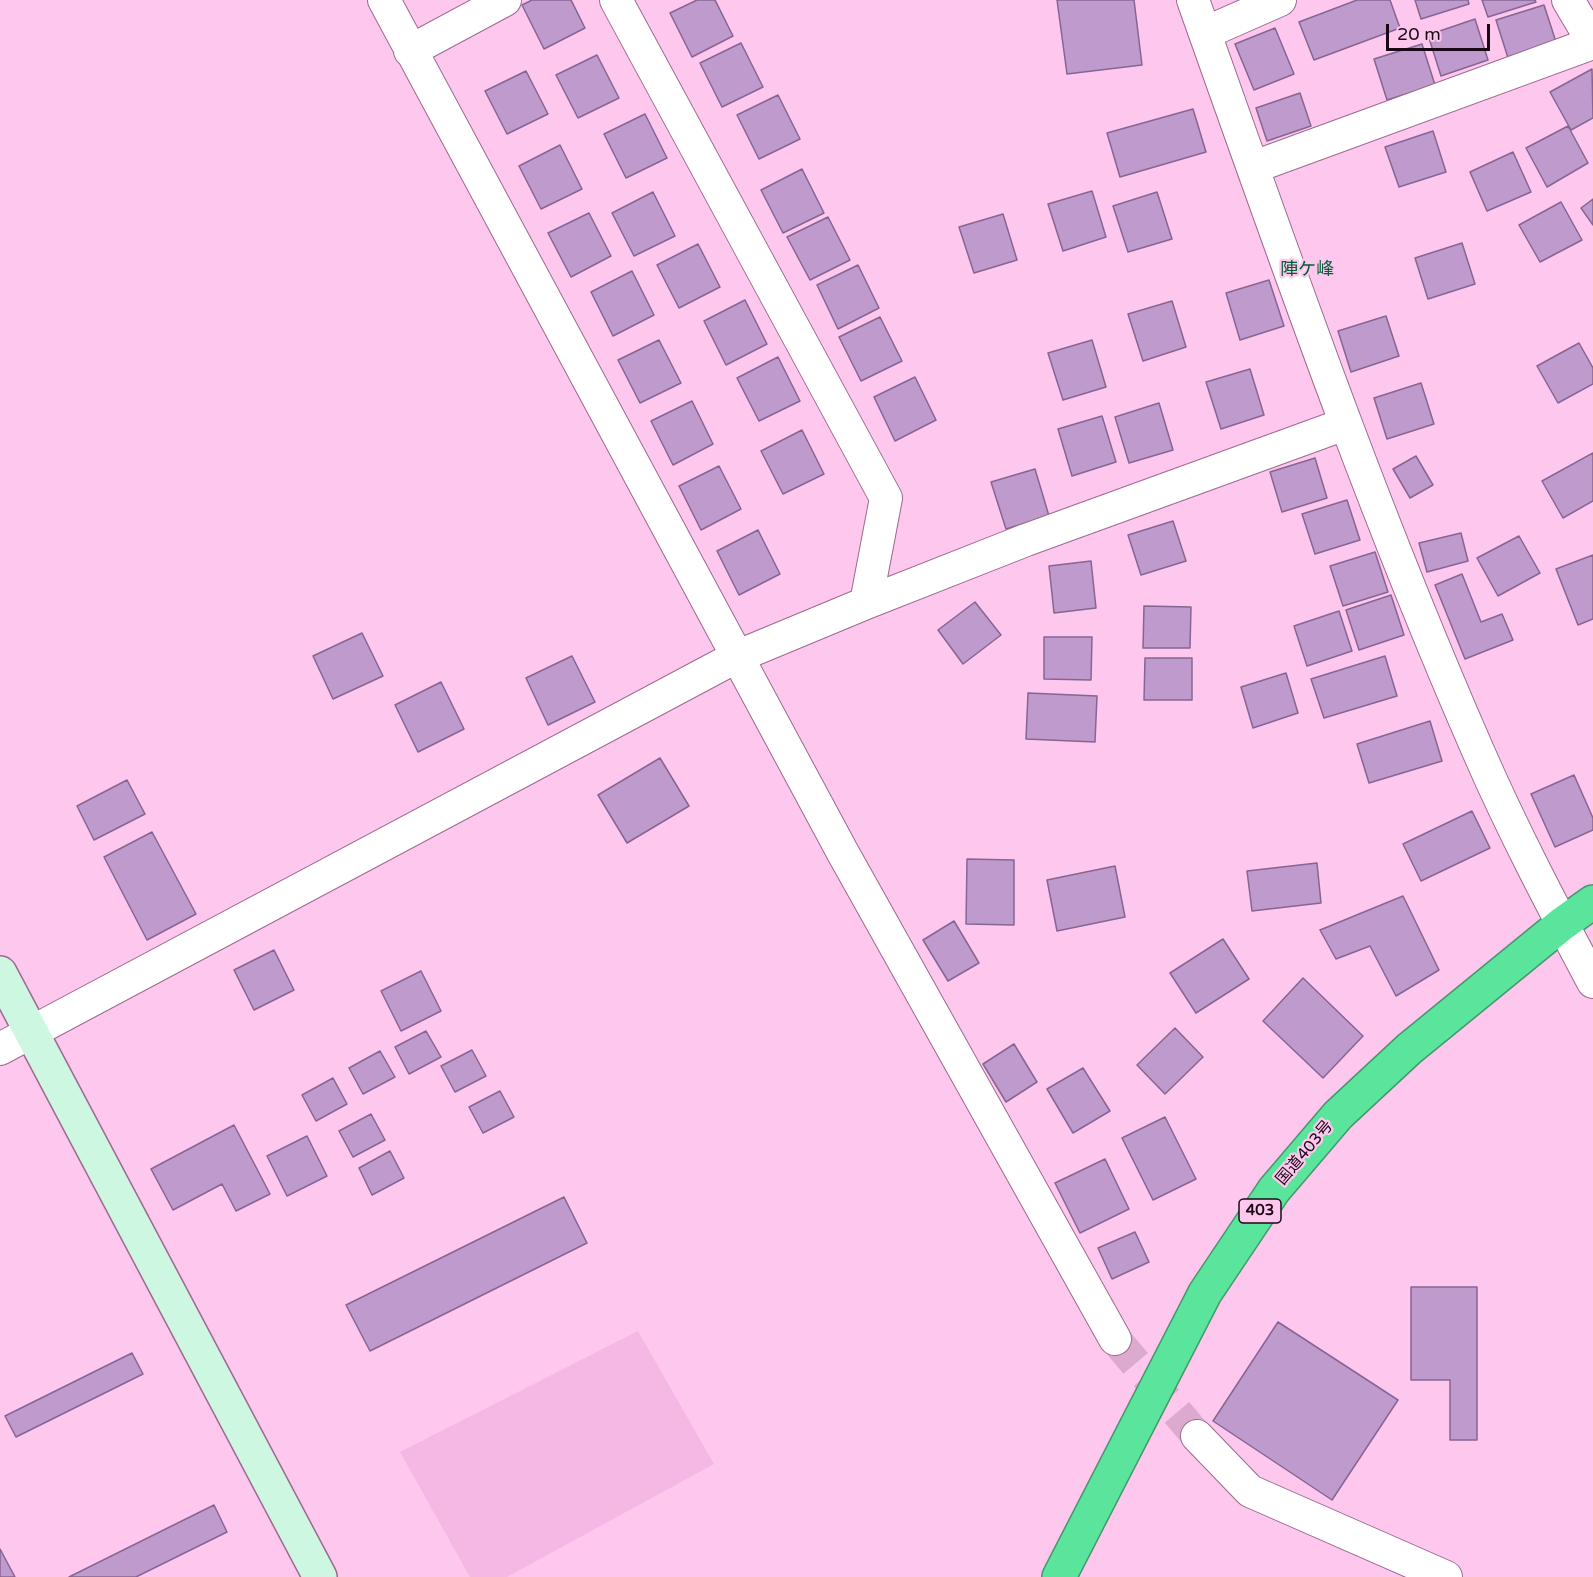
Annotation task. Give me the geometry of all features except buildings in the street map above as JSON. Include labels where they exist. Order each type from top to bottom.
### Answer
[{"type":"highway","name":"国道403号","points":[[1059,1577],[1205,1293],[1274,1190],[1338,1115],[1409,1049],[1562,924],[1593,902]]},
{"type":"street","points":[[384,0],[843,853],[1115,1339]]},
{"type":"street","points":[[410,51],[505,0]]},
{"type":"street","points":[[616,0],[886,498],[866,603]]},
{"type":"street","points":[[1193,0],[1345,424],[1479,754],[1593,982]]},
{"type":"street","points":[[1205,33],[1280,0]]},
{"type":"street","points":[[1254,167],[1593,42],[1568,0]]},
{"type":"street","points":[[0,1049],[736,657],[1026,540],[1345,424]]},
{"type":"street","points":[[0,973],[320,1577]]},
{"type":"street","points":[[1197,1436],[1250,1491],[1446,1577]]},
{"type":"shaded area","points":[[638,1331],[714,1464],[507,1577],[470,1577],[400,1452]]},
{"type":"tunnel","points":[[1115,1339],[1197,1436]]},
{"type":"district","name":"陣ケ峰","points":[[1307,270]]}]
